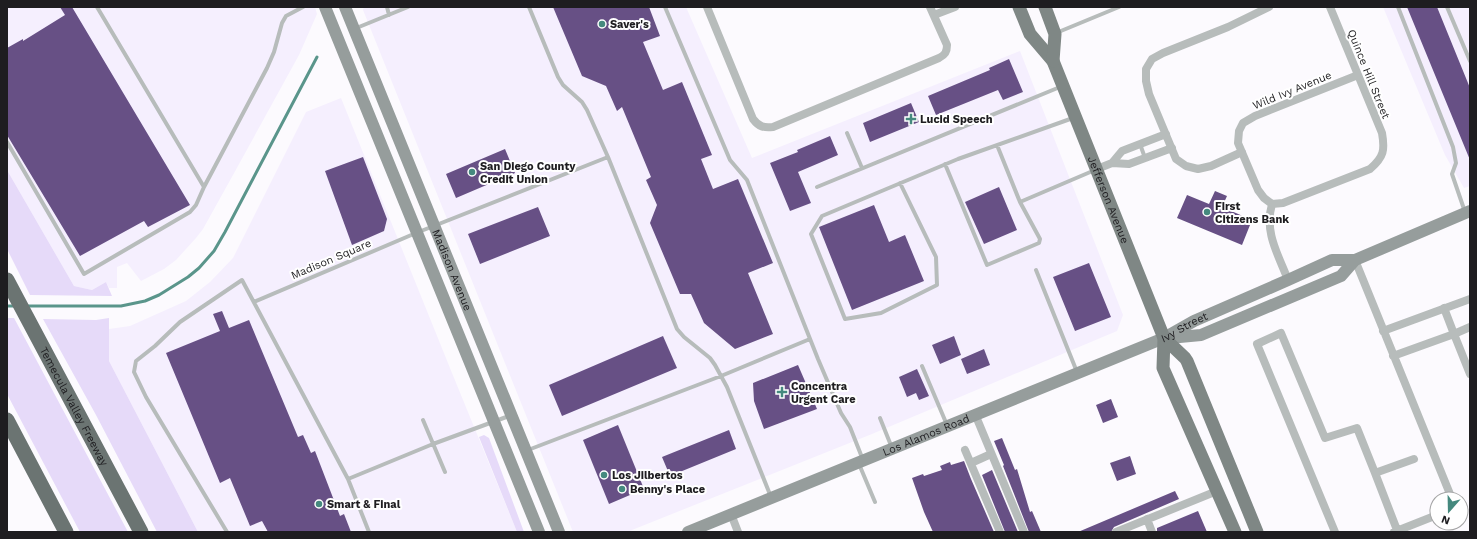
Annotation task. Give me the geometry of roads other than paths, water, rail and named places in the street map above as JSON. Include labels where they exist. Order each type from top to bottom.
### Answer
[{"type":"highway","name":"Temecula Valley Freeway","points":[[8,283],[141,532]]},
{"type":"highway","points":[[7,420],[66,532]]},
{"type":"main road","name":"Madison Avenue","points":[[325,7],[538,532]]},
{"type":"main road","name":"Madison Avenue","points":[[345,7],[527,450],[559,532]]},
{"type":"main road","name":"Jefferson Avenue","points":[[1019,7],[1030,34],[1053,61],[1164,338],[1187,361],[1257,532]]},
{"type":"main road","name":"Jefferson Avenue","points":[[1045,7],[1055,34],[1053,61]]},
{"type":"main road","name":"Ivy Street","points":[[1164,338],[1194,321],[1332,260],[1355,260],[1468,212]]},
{"type":"main road","name":"Ivy Street","points":[[1164,338],[1201,335],[1341,276],[1355,260]]},
{"type":"main road","name":"Jefferson Avenue","points":[[1164,338],[1163,368],[1235,532]]},
{"type":"main road","name":"Los Alamos Road","points":[[688,532],[1077,372],[1164,338]]},
{"type":"street","points":[[708,7],[753,119],[757,124],[766,128],[773,127],[944,55],[947,50],[947,45],[930,7]]},
{"type":"street","points":[[934,16],[955,7]]},
{"type":"street","points":[[1268,7],[1228,27],[1163,53],[1152,59],[1146,69],[1146,81],[1149,94],[1176,159],[1186,166],[1198,169],[1211,166],[1242,152],[1258,190],[1264,198],[1272,204],[1269,219],[1270,232],[1288,280]]},
{"type":"street","name":"Quince Hill Street","points":[[1272,204],[1283,203],[1370,169],[1378,163],[1383,151],[1384,145],[1382,133],[1330,7]]},
{"type":"street","name":"Wild Ivy Avenue","points":[[1242,152],[1238,142],[1239,131],[1243,123],[1255,116],[1358,75]]},
{"type":"street","points":[[1112,163],[1122,151],[1166,134]]},
{"type":"street","points":[[1097,169],[1112,163],[1129,164],[1172,148]]},
{"type":"street","points":[[1355,260],[1449,491]]},
{"type":"street","points":[[1383,331],[1470,299]]},
{"type":"street","points":[[1444,308],[1470,374]]},
{"type":"street","points":[[1394,356],[1470,328]]},
{"type":"street","points":[[1335,532],[1257,344],[1281,333],[1325,438],[1357,428],[1375,473],[1395,531],[1429,518]]},
{"type":"street","points":[[975,414],[1024,532]]},
{"type":"street","points":[[966,450],[1000,532]]},
{"type":"street","points":[[971,463],[991,454]]},
{"type":"street","points":[[1375,473],[1414,459]]},
{"type":"street","points":[[1116,532],[1217,491]]},
{"type":"street","points":[[731,514],[738,532]]},
{"type":"street","points":[[1147,520],[1152,532]]},
{"type":"lane","points":[[97,7],[204,187]]},
{"type":"lane","points":[[7,142],[84,274],[190,212],[196,206],[204,187],[267,68],[274,52],[282,23],[286,16],[303,7]]},
{"type":"lane","points":[[387,7],[389,14]]},
{"type":"lane","points":[[354,29],[408,7]]},
{"type":"lane","points":[[529,7],[558,77],[563,85],[582,102],[587,110],[608,157],[677,329],[684,337],[710,358],[727,387],[771,498]]},
{"type":"lane","points":[[666,7],[730,160],[747,180],[810,339],[841,413],[850,427],[875,502]]},
{"type":"lane","points":[[1055,34],[1119,7]]},
{"type":"lane","points":[[1398,7],[1453,147],[1456,163],[1452,174],[1468,212]]},
{"type":"lane","points":[[1447,7],[1470,61]]},
{"type":"lane","points":[[817,187],[1062,86]]},
{"type":"lane","points":[[900,183],[936,257],[937,286],[881,313],[845,319],[811,234],[822,216],[900,183],[945,164],[1075,117]]},
{"type":"lane","points":[[847,133],[862,168]]},
{"type":"lane","points":[[1140,144],[1145,158]]},
{"type":"lane","points":[[945,164],[988,265],[1039,243],[1040,239],[1020,202],[997,145]]},
{"type":"lane","name":"Madison Square","points":[[254,302],[416,232],[608,157]]},
{"type":"lane","points":[[1020,202],[1097,169]]},
{"type":"lane","points":[[1036,270],[1077,372]]},
{"type":"lane","points":[[227,532],[146,397],[134,372],[136,361],[155,346],[180,322],[242,280],[348,479],[369,532]]},
{"type":"lane","points":[[527,450],[721,376],[810,339]]},
{"type":"lane","points":[[922,366],[947,426]]},
{"type":"lane","points":[[348,479],[433,444],[512,414]]},
{"type":"lane","points":[[880,418],[892,448]]},
{"type":"lane","points":[[423,420],[445,472]]},
{"type":"waterway","points":[[27,306],[121,306],[145,301],[159,295],[188,277],[199,268],[214,251],[225,232],[317,57]]},
{"type":"waterway","points":[[7,306],[15,306]]},
{"type":"place","name":"Saver's","points":[[602,24]]},
{"type":"place","name":"Lucid Speech","points":[[911,119]]},
{"type":"place","name":"San Diego County Credit Union","points":[[472,172]]},
{"type":"place","name":"First Citizens Bank","points":[[1207,212]]},
{"type":"place","name":"Concentra Urgent Care","points":[[782,392]]},
{"type":"place","name":"Los Jilbertos","points":[[604,475]]},
{"type":"place","name":"Benny's Place","points":[[622,489]]},
{"type":"place","name":"Smart & Final","points":[[319,504]]}]
